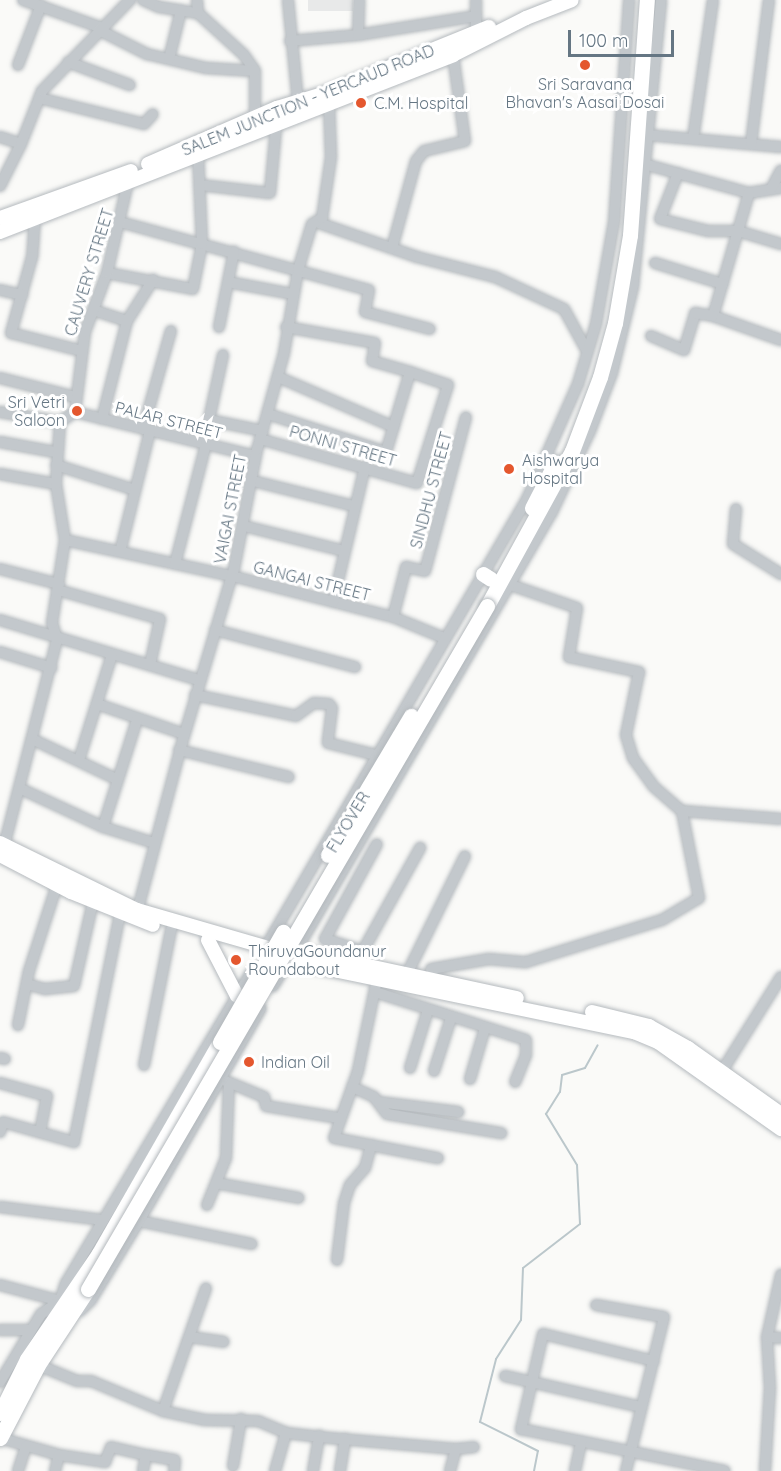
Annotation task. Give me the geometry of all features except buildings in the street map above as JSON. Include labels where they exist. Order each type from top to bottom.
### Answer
[{"type":"highway","points":[[507,561],[557,460],[592,372],[605,321],[617,264],[638,0]]},
{"type":"highway","points":[[0,1438],[59,1323],[83,1286],[572,451],[600,377],[615,323],[630,235],[647,0]]},
{"type":"highway","name":"FLYOVER","points":[[83,1286],[217,1047],[484,602]]},
{"type":"highway","points":[[0,1413],[27,1359],[59,1323]]},
{"type":"main road","name":"SALEM JUNCTION - YERCAUD ROAD","points":[[0,218],[129,172],[255,118],[277,115],[297,102],[476,33],[546,0]]},
{"type":"main road","points":[[0,232],[198,154],[277,115],[329,103],[453,55],[526,18],[572,0]]},
{"type":"main road","points":[[1,850],[171,930],[208,940],[265,949],[280,940],[291,956]]},
{"type":"main road","points":[[1,850],[57,885],[120,913],[136,915],[265,949]]},
{"type":"main road","points":[[208,940],[237,996]]},
{"type":"main road","points":[[265,949],[272,968],[291,956],[356,962],[404,979],[634,1032],[658,1042],[781,1129]]},
{"type":"main road","points":[[356,962],[376,986],[404,979],[626,1018],[649,1026],[722,1071],[781,1114]]},
{"type":"street","points":[[23,0],[100,29],[147,54],[206,68],[255,70]]},
{"type":"street","points":[[0,186],[21,144],[39,98],[68,62],[130,0]]},
{"type":"street","points":[[143,0],[198,13],[244,55],[255,70],[255,118]]},
{"type":"street","points":[[197,0],[198,13]]},
{"type":"street","points":[[288,0],[297,102]]},
{"type":"street","points":[[358,35],[359,0]]},
{"type":"street","points":[[476,0],[476,33]]},
{"type":"street","points":[[59,1323],[90,1300],[225,1082],[496,580],[554,442],[587,351],[614,222],[629,0]]},
{"type":"street","points":[[59,1323],[60,1301],[66,1283],[265,949],[444,638],[496,580],[572,475],[612,373],[633,287],[660,0]]},
{"type":"street","points":[[693,139],[713,0]]},
{"type":"street","points":[[751,144],[769,0]]},
{"type":"street","points":[[18,65],[41,5]]},
{"type":"street","points":[[169,59],[181,10]]},
{"type":"street","points":[[290,41],[358,35],[476,16]]},
{"type":"street","points":[[392,248],[416,162],[424,151],[465,141],[453,55]]},
{"type":"street","points":[[68,62],[130,85]]},
{"type":"street","points":[[39,98],[144,124],[153,114]]},
{"type":"street","name":"VAIGAI STREET","points":[[136,915],[195,695],[232,576],[244,526],[256,456],[278,377],[297,270],[316,222],[322,218],[331,157],[329,103]]},
{"type":"street","points":[[200,185],[270,192],[277,115]]},
{"type":"street","points":[[647,135],[781,147]]},
{"type":"street","points":[[0,136],[21,144]]},
{"type":"street","points":[[106,273],[193,289],[202,244],[198,154]]},
{"type":"street","points":[[644,164],[749,193],[776,189],[781,170]]},
{"type":"street","points":[[678,173],[660,219],[708,231],[738,231],[781,244]]},
{"type":"street","name":"CAUVERY STREET","points":[[75,412],[82,351],[120,222],[128,182]]},
{"type":"street","points":[[713,316],[749,193]]},
{"type":"street","points":[[36,218],[32,257],[22,295],[6,331],[82,351]]},
{"type":"street","points":[[120,222],[234,251],[369,290],[365,312],[430,328]]},
{"type":"street","points":[[316,222],[392,248],[495,277],[564,309],[587,351]]},
{"type":"street","points":[[219,327],[234,251]]},
{"type":"street","points":[[655,263],[723,284]]},
{"type":"street","points":[[102,419],[127,321],[153,280]]},
{"type":"street","points":[[228,282],[292,294]]},
{"type":"street","points":[[0,290],[22,295]]},
{"type":"street","points":[[93,310],[127,321]]},
{"type":"street","points":[[651,336],[684,350],[695,313],[713,316],[781,339]]},
{"type":"street","points":[[268,414],[386,452],[410,372],[372,361],[375,343],[286,327]]},
{"type":"street","points":[[120,552],[146,430],[171,331]]},
{"type":"street","name":"PONNI STREET","points":[[223,355],[209,420],[417,483],[448,385],[410,372]]},
{"type":"street","points":[[278,377],[394,427]]},
{"type":"street","points":[[0,378],[75,397]]},
{"type":"street","points":[[0,412],[60,422],[75,412]]},
{"type":"street","name":"PALAR STREET","points":[[75,412],[256,456]]},
{"type":"street","name":"SINDHU STREET","points":[[393,616],[406,567],[425,571],[466,417]]},
{"type":"street","points":[[1,850],[33,740],[52,668],[57,639],[52,623],[65,540],[56,484],[55,452],[60,422]]},
{"type":"street","points":[[0,442],[55,452]]},
{"type":"street","points":[[175,564],[206,444]]},
{"type":"street","points":[[56,465],[135,490]]},
{"type":"street","points":[[333,602],[365,467]]},
{"type":"street","points":[[0,474],[56,484]]},
{"type":"street","points":[[252,481],[354,506]]},
{"type":"street","points":[[736,509],[733,544],[781,573]]},
{"type":"street","points":[[244,526],[344,551]]},
{"type":"street","name":"GANGAI STREET","points":[[65,540],[232,576],[393,616],[444,638]]},
{"type":"street","points":[[0,570],[160,619],[150,665]]},
{"type":"street","points":[[496,580],[577,608],[569,657],[639,672],[626,735],[633,758],[653,786],[682,811],[781,819]]},
{"type":"street","points":[[0,620],[57,639],[200,680]]},
{"type":"street","points":[[215,630],[355,667]]},
{"type":"street","points":[[0,652],[52,668]]},
{"type":"street","points":[[79,760],[112,655]]},
{"type":"street","points":[[195,695],[296,716],[314,703],[329,704],[332,708],[328,743],[376,755]]},
{"type":"street","points":[[97,704],[137,720],[184,734]]},
{"type":"street","points":[[103,827],[116,779],[137,720]]},
{"type":"street","points":[[33,740],[116,779]]},
{"type":"street","points":[[180,750],[290,777]]},
{"type":"street","points":[[19,788],[103,827],[154,843]]},
{"type":"street","points":[[431,969],[489,959],[526,962],[662,920],[699,898],[682,811]]},
{"type":"street","points":[[377,844],[325,939],[356,962],[420,848]]},
{"type":"street","points":[[404,979],[465,856]]},
{"type":"street","points":[[18,1025],[27,984],[57,885]]},
{"type":"street","points":[[27,984],[45,989],[74,986],[93,902]]},
{"type":"street","points":[[0,1132],[3,1122],[74,1142],[120,913]]},
{"type":"street","points":[[144,1065],[171,930]]},
{"type":"street","points":[[722,1071],[781,977]]},
{"type":"street","points":[[438,1158],[334,1138],[352,1087],[376,986],[428,1010],[526,1040],[526,1055],[515,1082]]},
{"type":"street","points":[[410,1068],[428,1010]]},
{"type":"street","points":[[434,1071],[451,1018]]},
{"type":"street","points":[[470,1079],[485,1028]]},
{"type":"street","points":[[225,1082],[264,1097],[266,1106],[339,1119]]},
{"type":"street","points":[[207,1205],[226,1158],[225,1082]]},
{"type":"street","points":[[0,1083],[47,1096],[40,1132]]},
{"type":"street","points":[[352,1087],[379,1102],[458,1112]]},
{"type":"street","points":[[379,1102],[387,1114],[501,1133]]},
{"type":"street","points":[[337,1260],[344,1203],[350,1185],[364,1168],[370,1145]]},
{"type":"street","points":[[216,1183],[298,1198]]},
{"type":"street","points":[[0,1207],[103,1220]]},
{"type":"street","points":[[139,1221],[252,1244]]},
{"type":"street","points":[[765,1471],[775,1404],[767,1337],[781,1275]]},
{"type":"street","points":[[0,1284],[60,1301]]},
{"type":"street","points":[[163,1411],[206,1288]]},
{"type":"street","points":[[0,1382],[41,1314],[60,1301]]},
{"type":"street","points":[[596,1305],[664,1317],[626,1471]]},
{"type":"street","points":[[0,1330],[30,1330]]},
{"type":"street","points":[[654,1361],[543,1334],[521,1429],[725,1471]]},
{"type":"street","points":[[190,1337],[224,1342]]},
{"type":"street","points":[[767,1337],[781,1338]]},
{"type":"street","points":[[38,1365],[77,1381],[92,1381],[163,1411],[205,1420],[258,1421],[286,1433],[456,1449],[474,1447]]},
{"type":"street","points":[[769,1368],[781,1370]]},
{"type":"street","points":[[505,1376],[642,1407]]},
{"type":"street","points":[[233,1466],[241,1419]]},
{"type":"street","points":[[275,1471],[286,1433]]},
{"type":"street","points":[[313,1471],[319,1436]]},
{"type":"street","points":[[0,1438],[59,1455],[105,1462],[111,1447],[175,1460],[174,1471]]},
{"type":"street","points":[[340,1471],[345,1438]]},
{"type":"street","points":[[575,1471],[581,1442]]},
{"type":"street","points":[[18,1471],[26,1446]]},
{"type":"street","points":[[450,1471],[456,1449]]},
{"type":"street","points":[[55,1471],[59,1455]]},
{"type":"street","points":[[143,1471],[146,1455]]},
{"type":"shaded area","points":[[308,0],[353,0],[353,11],[308,11]]},
{"type":"waterway","points":[[534,1471],[538,1451],[480,1422],[496,1359],[521,1320],[523,1268],[580,1224],[577,1165],[546,1114],[560,1092],[562,1075],[585,1068],[598,1045]]},
{"type":"place","name":"Sri Saravana Bhavan's Aasai Dosai","points":[[585,65]]},
{"type":"place","name":"C.M. Hospital","points":[[361,103]]},
{"type":"place","name":"Sri Vetri Saloon","points":[[77,411]]},
{"type":"place","name":"Aishwarya Hospital","points":[[509,469]]},
{"type":"place","name":"ThiruvaGoundanur Roundabout","points":[[236,960]]},
{"type":"place","name":"Indian Oil","points":[[249,1062]]}]
